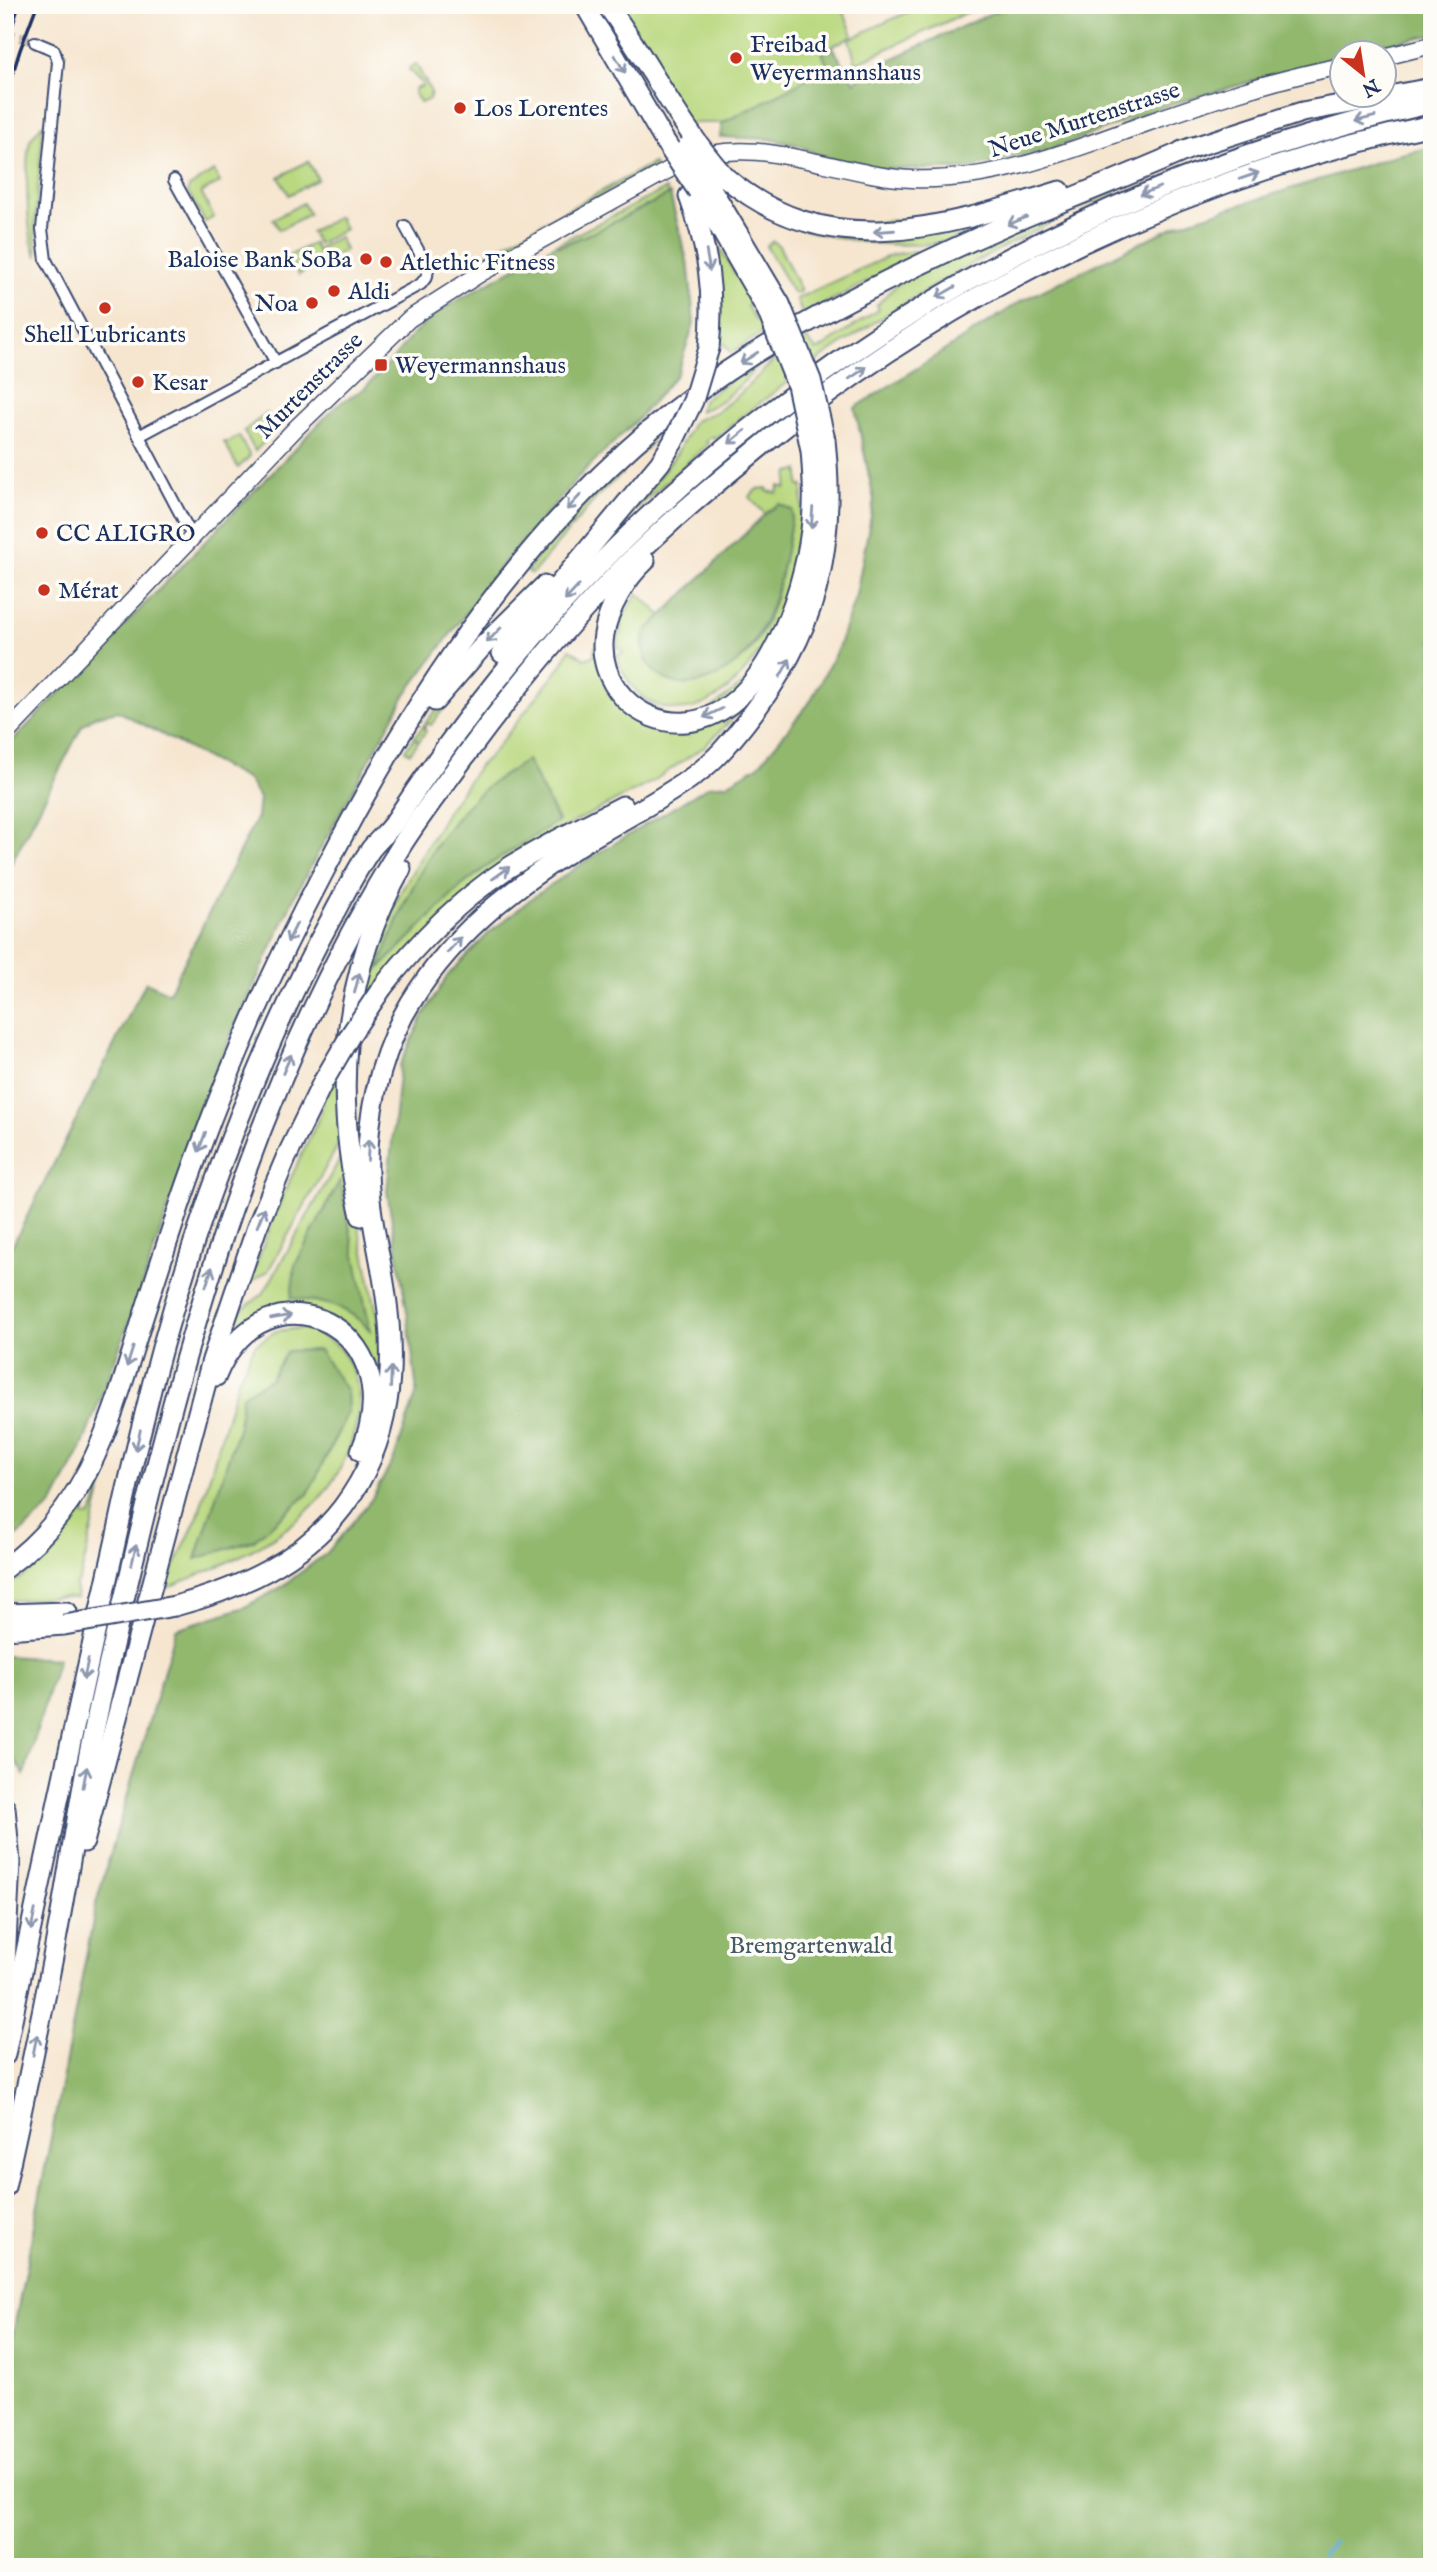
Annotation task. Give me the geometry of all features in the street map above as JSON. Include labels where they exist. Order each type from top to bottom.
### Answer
[{"type":"highway","points":[[585,5],[664,140],[705,187],[807,224],[849,231],[894,230],[934,224],[1016,204],[1302,113],[1432,88]]},
{"type":"highway","points":[[5,1629],[66,1619],[122,1605],[217,1593],[268,1570],[299,1550],[337,1515],[366,1472],[380,1440],[390,1392],[390,1339],[369,1194],[368,1150],[380,1076],[402,1017],[440,960],[499,902],[549,865],[697,774],[722,754],[779,678],[794,650],[816,593],[823,562],[830,502],[818,445],[809,372],[607,5]]},
{"type":"highway","points":[[5,2055],[140,1431],[181,1286],[227,1149],[269,1046],[317,946],[372,849],[390,829],[415,790],[490,688],[599,564],[649,514],[711,459],[775,406],[833,364],[902,318],[973,276],[1122,202],[1277,144],[1432,103]]},
{"type":"highway","points":[[5,2187],[56,1941],[85,1773],[155,1469],[196,1318],[236,1195],[281,1077],[343,947],[407,836],[524,679],[607,584],[726,474],[787,424],[884,355],[974,299],[1123,225],[1225,184],[1333,150],[1432,125]]},
{"type":"highway","points":[[5,1568],[25,1553],[57,1521],[92,1466],[110,1420],[177,1212],[221,1092],[258,1006],[323,872],[384,760],[486,609],[528,555],[577,499],[654,426],[680,404],[751,356],[839,306],[1011,223],[1193,147]]},
{"type":"highway","points":[[372,849],[378,825],[482,678],[660,463],[673,442],[693,401],[709,348],[712,312],[706,250],[705,187]]},
{"type":"highway","points":[[726,474],[698,513],[640,565],[607,620],[604,663],[612,683],[631,706],[657,719],[686,722],[717,712],[744,691],[766,662],[794,602],[807,557],[818,445]]},
{"type":"highway","points":[[323,872],[390,763],[442,692],[502,626],[597,538]]},
{"type":"highway","points":[[56,1941],[102,1778],[212,1360],[253,1238],[286,1158],[323,1082],[382,988],[432,930],[487,883],[530,854],[666,783],[692,766],[745,723]]},
{"type":"highway","points":[[390,1339],[356,1195],[346,1138],[345,1061],[352,1001],[385,901],[468,753]]},
{"type":"highway","points":[[176,1599],[273,1553],[308,1526],[344,1485],[366,1441],[372,1418],[371,1380],[361,1353],[343,1332],[318,1318],[287,1315],[260,1323],[241,1338],[226,1356],[188,1445]]},
{"type":"highway","points":[[5,1614],[66,1619]]},
{"type":"highway","points":[[5,1808],[10,1861],[5,1963]]},
{"type":"main road","points":[[1398,54],[1432,45]]},
{"type":"main road","points":[[1398,57],[1432,53]]},
{"type":"main road","name":"Neue Murtenstrasse","points":[[710,154],[744,150],[770,153],[894,178],[940,179],[978,175],[1045,159],[1248,90],[1328,70]]},
{"type":"main road","name":"Murtenstrasse","points":[[5,735],[319,405],[395,331],[424,308],[629,190],[682,162],[710,154]]},
{"type":"street","points":[[35,42],[54,50],[58,62],[42,229],[44,253],[57,284],[193,538]]},
{"type":"street","points":[[174,180],[276,363]]},
{"type":"street","points":[[139,436],[424,281],[428,268],[405,226]]},
{"type":"green space","name":"Freibad Weyermannshaus","points":[[616,5],[841,5],[853,35],[822,52],[828,65],[785,91],[722,123],[687,123]]},
{"type":"green space","points":[[923,5],[983,5],[856,63],[849,39]]},
{"type":"green space","points":[[1009,5],[1432,5],[1432,35],[1398,41],[1398,38],[1328,38],[1328,59],[1153,110],[1055,148],[967,169],[881,169],[824,158],[801,146],[769,139],[720,137],[722,123],[785,91],[827,65],[822,52],[832,47],[855,82],[865,72]]},
{"type":"green space","points":[[416,64],[431,92],[429,99],[421,103],[414,93],[416,88],[422,87],[422,83],[409,70]]},
{"type":"green space","points":[[43,123],[35,226],[37,256],[33,248],[29,218],[27,165],[30,141]]},
{"type":"green space","name":"Bremgartenwald","points":[[1432,147],[1432,2567],[5,2567],[5,2375],[97,1900],[176,1629],[245,1607],[280,1588],[328,1552],[371,1500],[394,1459],[417,1392],[387,1191],[400,1065],[423,1016],[448,975],[489,933],[532,898],[589,859],[709,786],[727,784],[759,765],[810,702],[838,648],[856,595],[874,500],[855,408],[1023,300],[1179,224],[1401,154]]},
{"type":"green space","points":[[308,161],[318,179],[289,195],[279,177]]},
{"type":"green space","points":[[653,163],[655,166],[497,253],[483,256]]},
{"type":"green space","points":[[214,171],[220,182],[201,193],[214,217],[205,222],[188,192],[189,187]]},
{"type":"green space","points":[[1115,188],[1116,192],[1011,243],[861,331],[812,364],[719,435],[714,438],[712,436],[706,441],[708,444],[637,508],[677,453],[694,421],[718,411],[741,393],[801,333],[817,351],[879,309],[877,305],[903,278]]},
{"type":"green space","points":[[666,189],[668,195],[594,232],[559,246],[557,244]]},
{"type":"green space","points":[[670,194],[689,269],[694,324],[677,374],[636,421],[583,472],[502,565],[406,694],[296,893],[214,1073],[137,1301],[82,1447],[53,1504],[5,1547],[5,1260],[146,982],[169,993],[257,817],[259,798],[248,780],[118,711],[95,716],[82,726],[5,875],[5,749],[337,405],[365,388],[412,335],[439,311],[557,244],[560,246],[594,232]]},
{"type":"green space","points":[[303,203],[309,214],[279,230],[273,219]]},
{"type":"green space","points":[[1019,209],[947,241],[908,245],[833,237],[789,225],[773,217],[804,229]]},
{"type":"green space","points":[[338,217],[345,229],[318,244],[311,232]]},
{"type":"green space","points":[[339,237],[345,250],[326,261],[319,248]]},
{"type":"green space","points":[[716,241],[752,303],[747,306],[764,332],[731,353],[724,343],[718,347],[721,294],[713,242]]},
{"type":"green space","points":[[773,241],[779,246],[801,291],[794,294],[766,246]]},
{"type":"green space","points":[[313,243],[323,262],[299,275],[289,256]]},
{"type":"green space","points":[[914,251],[918,256],[803,315],[796,299],[891,255]]},
{"type":"green space","points":[[772,351],[730,394],[699,411],[704,399]]},
{"type":"green space","points":[[267,413],[278,428],[255,451],[244,431]]},
{"type":"green space","points":[[239,436],[250,456],[238,468],[224,442]]},
{"type":"green space","points":[[653,441],[603,490],[532,574],[527,571],[560,529],[605,481]]},
{"type":"green space","points":[[799,470],[799,486],[803,486],[803,498],[793,576],[787,597],[764,644],[730,687],[709,702],[687,709],[663,707],[646,699],[628,680],[617,654],[622,654],[622,649],[617,649],[622,619],[638,593],[662,616],[647,630],[652,670],[676,682],[692,683],[717,675],[741,660],[755,643],[772,609],[792,515],[779,504],[765,514],[749,497],[757,489],[767,488],[767,491],[777,493],[779,486],[786,488],[789,472]]},
{"type":"green space","points":[[779,504],[792,510],[782,569],[766,621],[747,652],[730,668],[699,683],[681,684],[661,676],[647,661],[643,651],[647,630],[765,514]]},
{"type":"green space","points":[[595,646],[605,679],[687,727],[780,655],[745,706],[705,746],[652,782],[553,833],[363,1000],[379,943],[399,895],[448,810],[479,766],[491,755],[561,666],[570,649],[585,659],[593,656]],"holes":[[[527,760],[558,821],[490,864],[460,887],[379,968],[402,907],[437,842]]]},
{"type":"green space","points":[[457,682],[460,687],[431,725],[427,723],[424,728],[426,731],[419,741],[415,738],[418,742],[410,753],[405,750]]},
{"type":"green space","points":[[527,760],[558,821],[490,864],[460,887],[378,970],[408,897],[448,829],[483,790]]},
{"type":"green space","points":[[340,1065],[341,1140],[268,1271],[248,1284],[283,1195],[321,1113],[324,1095]]},
{"type":"green space","points":[[341,1157],[344,1157],[381,1333],[381,1406],[376,1382],[323,1315],[232,1334],[240,1311],[263,1294]]},
{"type":"green space","points":[[340,1180],[370,1330],[343,1309],[325,1303],[291,1298],[295,1265]]},
{"type":"green space","points":[[301,1328],[331,1341],[350,1363],[354,1373],[359,1399],[357,1421],[339,1472],[321,1497],[300,1518],[276,1536],[249,1552],[164,1589],[198,1516],[238,1380],[255,1345],[276,1331]]},
{"type":"green space","points":[[319,1350],[347,1391],[348,1412],[308,1494],[254,1540],[196,1559],[239,1425],[242,1395],[270,1379],[287,1351]]},
{"type":"green space","points":[[105,1465],[106,1472],[80,1579],[75,1585],[77,1598],[5,1601],[5,1586],[34,1569],[58,1545],[87,1504],[84,1516],[89,1517],[93,1512]]},
{"type":"green space","points":[[5,1656],[58,1659],[24,1775],[5,1744]]},
{"type":"waterway","points":[[1322,2567],[1323,2552],[1333,2542]]},
{"type":"tunnel","points":[[5,33],[35,42]]},
{"type":"railway","points":[[5,48],[19,5]]},
{"type":"railway","points":[[5,98],[37,5]]},
{"type":"place","name":"Freibad Weyermannshaus","points":[[736,58]]},
{"type":"place","name":"Los Lorentes","points":[[460,108]]},
{"type":"place","name":"Baloise Bank SoBa","points":[[366,259]]},
{"type":"place","name":"Atlethic Fitness","points":[[386,262]]},
{"type":"place","name":"Aldi","points":[[334,291]]},
{"type":"place","name":"Noa","points":[[312,303]]},
{"type":"place","name":"Shell Lubricants","points":[[105,308]]},
{"type":"place","name":"Weyermannshaus","points":[[381,365]]},
{"type":"place","name":"Kesar","points":[[138,382]]},
{"type":"place","name":"CC ALIGRO","points":[[42,533]]},
{"type":"place","name":"Mérat","points":[[44,590]]}]
